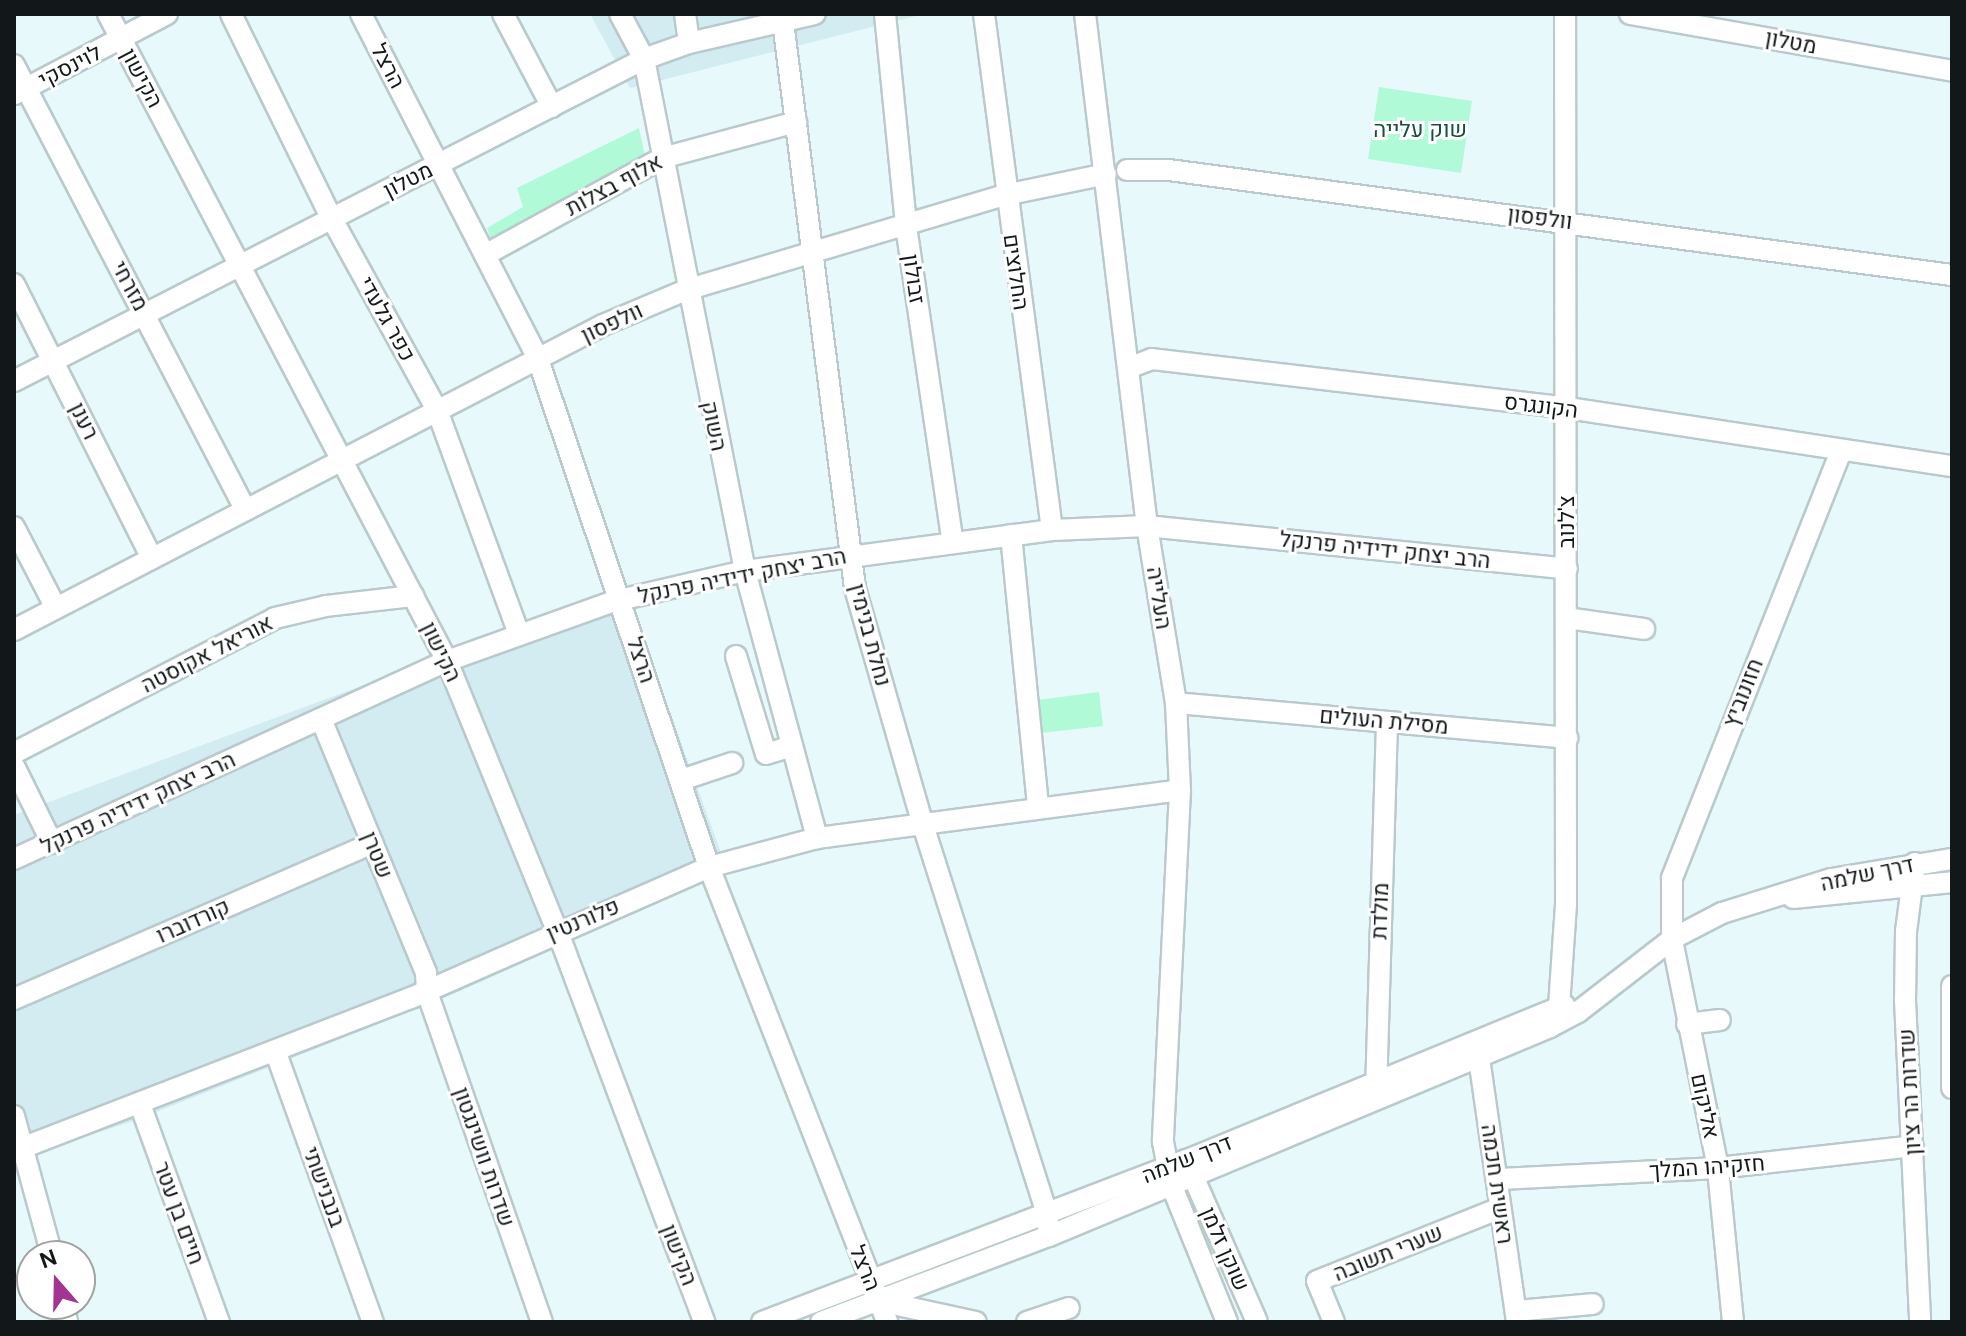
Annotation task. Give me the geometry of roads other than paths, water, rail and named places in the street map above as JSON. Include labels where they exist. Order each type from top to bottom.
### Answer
[{"type":"street","name":"הקישון","points":[[108,14],[447,661],[557,930],[704,1322]]},
{"type":"street","name":"לוינסקי","points":[[20,92],[167,14]]},
{"type":"street","name":"כפר גלעדי","points":[[231,14],[332,219],[437,410],[519,634]]},
{"type":"street","name":"הרצל","points":[[361,14],[538,359],[709,867],[887,1322]]},
{"type":"street","points":[[503,14],[552,107]]},
{"type":"street","name":"השוק","points":[[620,14],[644,59],[686,290],[745,571],[817,838]]},
{"type":"street","points":[[685,14],[689,43]]},
{"type":"street","name":"מטלון","points":[[14,381],[644,59],[689,43],[783,18],[815,14]]},
{"type":"street","name":"זבולון","points":[[885,14],[906,226],[953,543]]},
{"type":"street","name":"החלוצים","points":[[984,14],[1005,195],[1052,530]]},
{"type":"street","name":"העלייה","points":[[1085,14],[1131,367],[1147,526],[1176,703],[1180,790],[1162,1119],[1168,1176]]},
{"type":"street","name":"צ'לנוב","points":[[1550,1027],[1559,1007],[1567,738],[1568,408],[1564,221],[1556,133],[1565,14]]},
{"type":"street","name":"מטלון","points":[[1630,14],[1952,71]]},
{"type":"street","name":"נחלת בנימין","points":[[783,18],[849,555],[922,822],[1047,1213],[1049,1236]]},
{"type":"street","name":"מזרחי","points":[[14,65],[20,92],[145,315],[245,508]]},
{"type":"street","name":"אלוף בצלות","points":[[485,255],[662,158],[796,122]]},
{"type":"street","name":"וולפסון","points":[[1127,170],[1169,170],[1952,275]]},
{"type":"street","name":"וולפסון","points":[[14,630],[437,410],[686,290],[1005,195],[1106,174]]},
{"type":"street","name":"רענן","points":[[14,284],[55,360],[152,558]]},
{"type":"street","name":"הקונגרס","points":[[1131,367],[1152,359],[1568,408],[1840,453],[1952,466]]},
{"type":"street","name":"חזונוביץ","points":[[1672,939],[1670,901],[1680,853],[1840,453]]},
{"type":"street","name":"הרב יצחק ידידיה פרנקל","points":[[14,859],[447,661],[621,600],[745,571],[1052,530],[1147,526],[1567,569]]},
{"type":"street","points":[[14,527],[56,608]]},
{"type":"street","points":[[1011,535],[1038,806]]},
{"type":"street","name":"אוריאל אקוסטה","points":[[14,753],[275,618],[326,606],[413,596]]},
{"type":"street","points":[[1567,618],[1644,629]]},
{"type":"street","points":[[736,656],[766,754],[792,746]]},
{"type":"street","name":"מסילת העולים","points":[[1176,703],[1567,738]]},
{"type":"street","name":"שטרן","points":[[321,719],[426,973],[427,992]]},
{"type":"street","name":"מולדת","points":[[1377,1091],[1387,722]]},
{"type":"street","points":[[681,780],[732,763]]},
{"type":"street","points":[[14,766],[52,843]]},
{"type":"street","name":"פלורנטין","points":[[20,1149],[276,1053],[427,992],[557,930],[709,867],[817,838],[1038,806],[1180,790]]},
{"type":"street","name":"קורדוברו","points":[[14,999],[372,843]]},
{"type":"street","name":"דרך שלמה","points":[[821,1322],[1049,1236],[1168,1176],[1377,1091],[1479,1058],[1550,1027],[1672,939],[1722,913],[1784,897],[1831,879],[1952,859]]},
{"type":"street","name":"שדרות הר ציון","points":[[1915,863],[1906,931],[1920,1322]]},
{"type":"street","name":"דרך שלמה","points":[[1784,897],[1869,893],[1952,882]]},
{"type":"street","points":[[1869,893],[1895,906],[1906,931]]},
{"type":"street","name":"אליקום","points":[[1672,939],[1718,1168],[1733,1322]]},
{"type":"street","name":"דרך שלמה","points":[[762,1322],[1047,1213],[1168,1176],[1193,1176],[1608,986]]},
{"type":"street","name":"שדרות וושינגטון","points":[[427,992],[542,1322]]},
{"type":"street","name":"שדרות הר ציון","points":[[1952,996],[1952,1088]]},
{"type":"street","points":[[1687,1024],[1720,1020]]},
{"type":"street","name":"בנבנישתי","points":[[276,1053],[373,1322]]},
{"type":"street","name":"ראשית חכמה","points":[[1479,1058],[1500,1179],[1500,1208],[1516,1317],[1593,1304]]},
{"type":"street","name":"חיים בן עטר","points":[[140,1104],[219,1322]]},
{"type":"street","points":[[14,1116],[20,1149],[47,1240]]},
{"type":"street","name":"חזקיהו המלך","points":[[1500,1179],[1718,1168],[1913,1146]]},
{"type":"street","name":"שוקן זלמן","points":[[1168,1176],[1227,1322]]},
{"type":"street","name":"שוקן זלמן","points":[[1193,1176],[1257,1322]]},
{"type":"street","name":"שערי תשובה","points":[[1334,1322],[1317,1281],[1500,1208]]},
{"type":"street","points":[[879,1301],[976,1322]]},
{"type":"street","points":[[1027,1322],[1069,1308]]},
{"type":"park label","name":"שוק עלייה","points":[[1420,130]]}]
